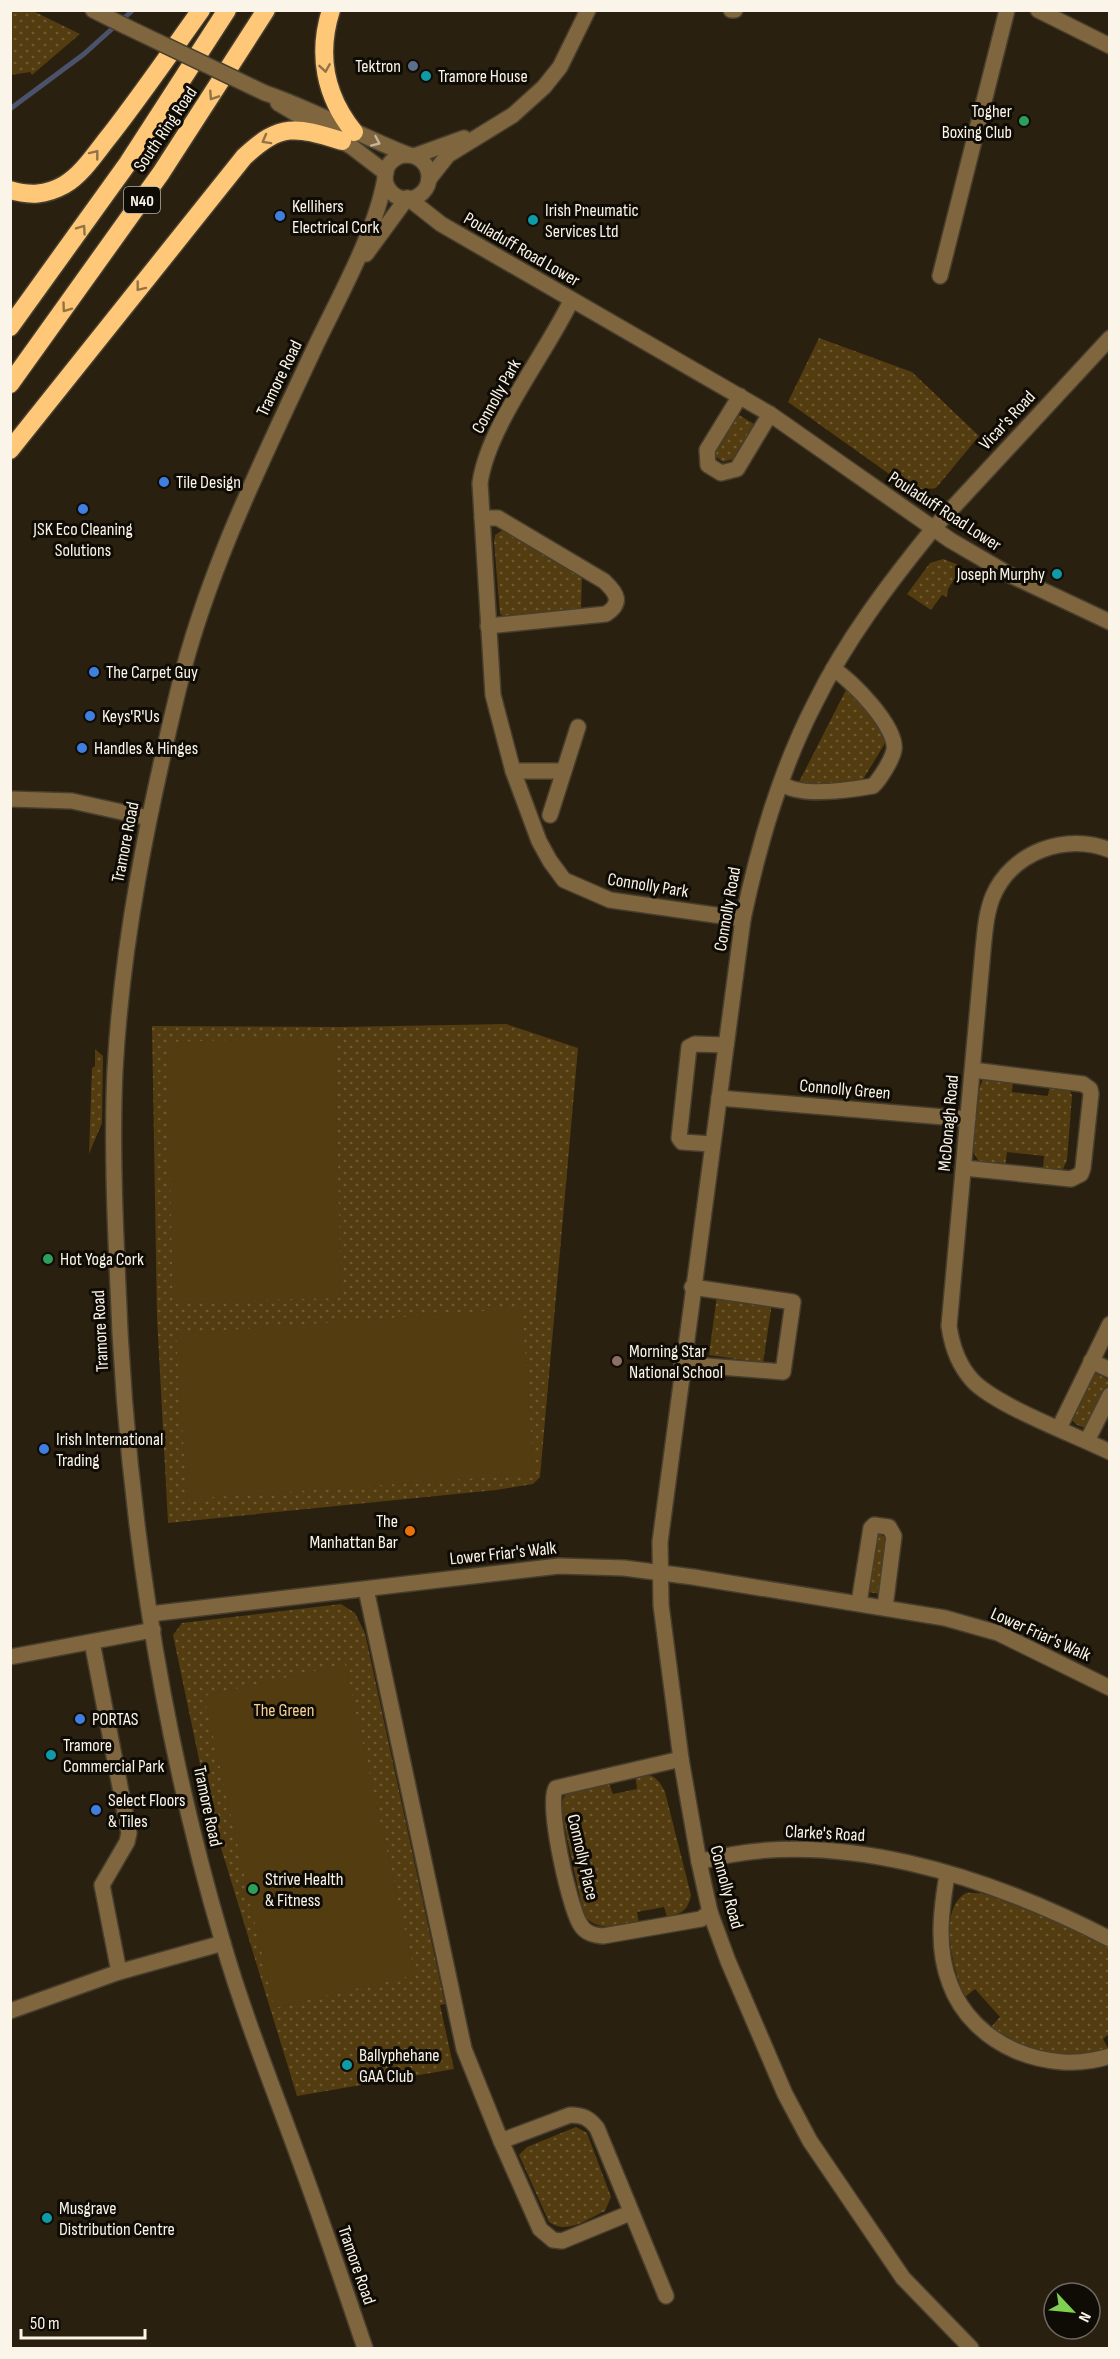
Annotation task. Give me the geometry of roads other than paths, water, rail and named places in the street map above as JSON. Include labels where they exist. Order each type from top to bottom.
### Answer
[{"type":"highway","points":[[10,190],[24,195],[45,193],[66,184],[84,168],[145,90],[201,10]]},
{"type":"highway","name":"South Ring Road","points":[[14,323],[128,163],[227,10]]},
{"type":"highway","name":"South Ring Road","points":[[10,384],[161,173],[266,10]]},
{"type":"highway","points":[[331,10],[323,44],[326,76],[348,136]]},
{"type":"highway","points":[[10,450],[244,157],[269,137],[292,129],[302,128],[348,136]]},
{"type":"street","points":[[93,10],[265,93],[297,116],[348,136],[411,156],[426,166],[427,183]]},
{"type":"street","points":[[348,136],[385,175],[394,195],[408,198],[421,193],[448,155],[513,115],[544,87],[560,67],[588,10]]},
{"type":"street","points":[[940,276],[1007,10]]},
{"type":"street","points":[[1038,10],[1110,46]]},
{"type":"street","points":[[385,175],[394,159],[411,156],[480,134]]},
{"type":"street","name":"Tramore Road","points":[[365,2349],[306,2179],[260,2058],[223,1943],[195,1837],[150,1614],[123,1393],[114,1172],[115,1071],[129,933],[149,818],[189,648],[259,465],[347,281],[377,207],[385,175]]},
{"type":"street","name":"Pouladuff Road Lower","points":[[427,183],[430,205],[441,224]]},
{"type":"street","name":"Pouladuff Road Lower","points":[[408,198],[441,224],[770,414],[933,529],[1010,575],[1110,622]]},
{"type":"street","name":"Tramore Road","points":[[347,281],[379,233],[408,198]]},
{"type":"street","name":"Connolly Park","points":[[571,301],[489,449],[480,483],[493,694],[513,771],[539,842],[564,880],[610,900],[742,919]]},
{"type":"street","name":"Vicar's Road","points":[[933,529],[1110,338]]},
{"type":"street","points":[[740,396],[707,450],[708,465],[721,473],[737,469],[770,414]]},
{"type":"street","points":[[482,518],[498,518],[604,581],[616,592],[617,599],[615,608],[606,614],[488,626]]},
{"type":"street","name":"Connolly Road","points":[[933,529],[866,618],[833,669],[815,702],[763,832],[742,919],[682,1364],[660,1542],[660,1573],[661,1605],[681,1759],[699,1862],[711,1912],[730,1967],[799,2123],[903,2278],[971,2349]]},
{"type":"street","points":[[781,783],[788,790],[809,791],[873,786],[894,750],[892,734],[857,687],[833,669]]},
{"type":"street","points":[[550,815],[562,771],[578,727]]},
{"type":"street","points":[[513,771],[562,771]]},
{"type":"street","points":[[10,800],[72,801],[149,818]]},
{"type":"street","name":"McDonagh Road","points":[[1105,848],[1082,843],[1058,845],[1039,850],[1019,862],[994,893],[987,915],[949,1326],[954,1351],[962,1367],[979,1386],[1110,1452]]},
{"type":"street","points":[[712,1144],[682,1142],[679,1138],[689,1047],[694,1044],[726,1046]]},
{"type":"street","points":[[964,1168],[1077,1178],[1083,1168],[1091,1094],[1090,1089],[1083,1084],[973,1070]]},
{"type":"street","name":"Connolly Green","points":[[719,1098],[968,1119]]},
{"type":"street","points":[[682,1364],[783,1372],[793,1302],[693,1287]]},
{"type":"street","points":[[1059,1428],[1110,1324]]},
{"type":"street","points":[[1091,1361],[1110,1370]]},
{"type":"street","points":[[1087,1441],[1110,1395]]},
{"type":"street","points":[[859,1603],[871,1528],[874,1525],[889,1527],[894,1536],[885,1607]]},
{"type":"street","name":"Lower Friar's Walk","points":[[150,1614],[569,1566],[660,1573],[885,1607],[970,1624],[998,1633],[1110,1688]]},
{"type":"street","points":[[366,1589],[465,2049],[501,2141],[540,2229],[553,2240],[562,2241],[630,2213]]},
{"type":"street","points":[[10,1657],[153,1630]]},
{"type":"street","points":[[92,1642],[129,1833],[127,1842],[102,1885],[119,1972]]},
{"type":"street","name":"Connolly Place","points":[[681,1759],[556,1788],[552,1802],[562,1863],[579,1922],[593,1935],[603,1936],[701,1918],[711,1912]]},
{"type":"street","name":"Clarke's Road","points":[[699,1862],[751,1850],[816,1849],[870,1854],[998,1890],[1073,1920],[1110,1939]]},
{"type":"street","points":[[947,1875],[942,1908],[943,1957],[950,1984],[967,2013],[998,2041],[1035,2059],[1073,2064],[1110,2056]]},
{"type":"street","points":[[10,2011],[119,1972],[223,1943]]},
{"type":"street","points":[[501,2141],[570,2115],[585,2116],[597,2128],[666,2296]]},
{"type":"waterway","points":[[10,109],[84,54],[133,10]]},
{"type":"place","name":"Tektron","points":[[413,66]]},
{"type":"place","name":"Tramore House","points":[[426,76]]},
{"type":"place","name":"Togher Boxing Club","points":[[1024,121]]},
{"type":"place","name":"Kellihers Electrical Cork","points":[[280,216]]},
{"type":"place","name":"Irish Pneumatic Services Ltd","points":[[533,220]]},
{"type":"place","name":"Tile Design","points":[[164,482]]},
{"type":"place","name":"JSK Eco Cleaning Solutions","points":[[83,509]]},
{"type":"place","name":"Joseph Murphy","points":[[1057,574]]},
{"type":"place","name":"The Carpet Guy","points":[[94,672]]},
{"type":"place","name":"Keys'R'Us","points":[[90,716]]},
{"type":"place","name":"Handles & Hinges","points":[[82,748]]},
{"type":"place","name":"Hot Yoga Cork","points":[[48,1259]]},
{"type":"place","name":"Morning Star National School","points":[[617,1361]]},
{"type":"place","name":"Irish International Trading","points":[[44,1449]]},
{"type":"place","name":"The Manhattan Bar","points":[[410,1531]]},
{"type":"place","name":"PORTAS","points":[[80,1719]]},
{"type":"place","name":"Tramore Commercial Park","points":[[51,1755]]},
{"type":"place","name":"Select Floors & Tiles","points":[[96,1810]]},
{"type":"place","name":"Strive Health & Fitness","points":[[253,1889]]},
{"type":"place","name":"Ballyphehane GAA Club","points":[[347,2065]]},
{"type":"place","name":"Musgrave Distribution Centre","points":[[47,2218]]},
{"type":"park label","name":"The Green","points":[[284,1710]]}]
